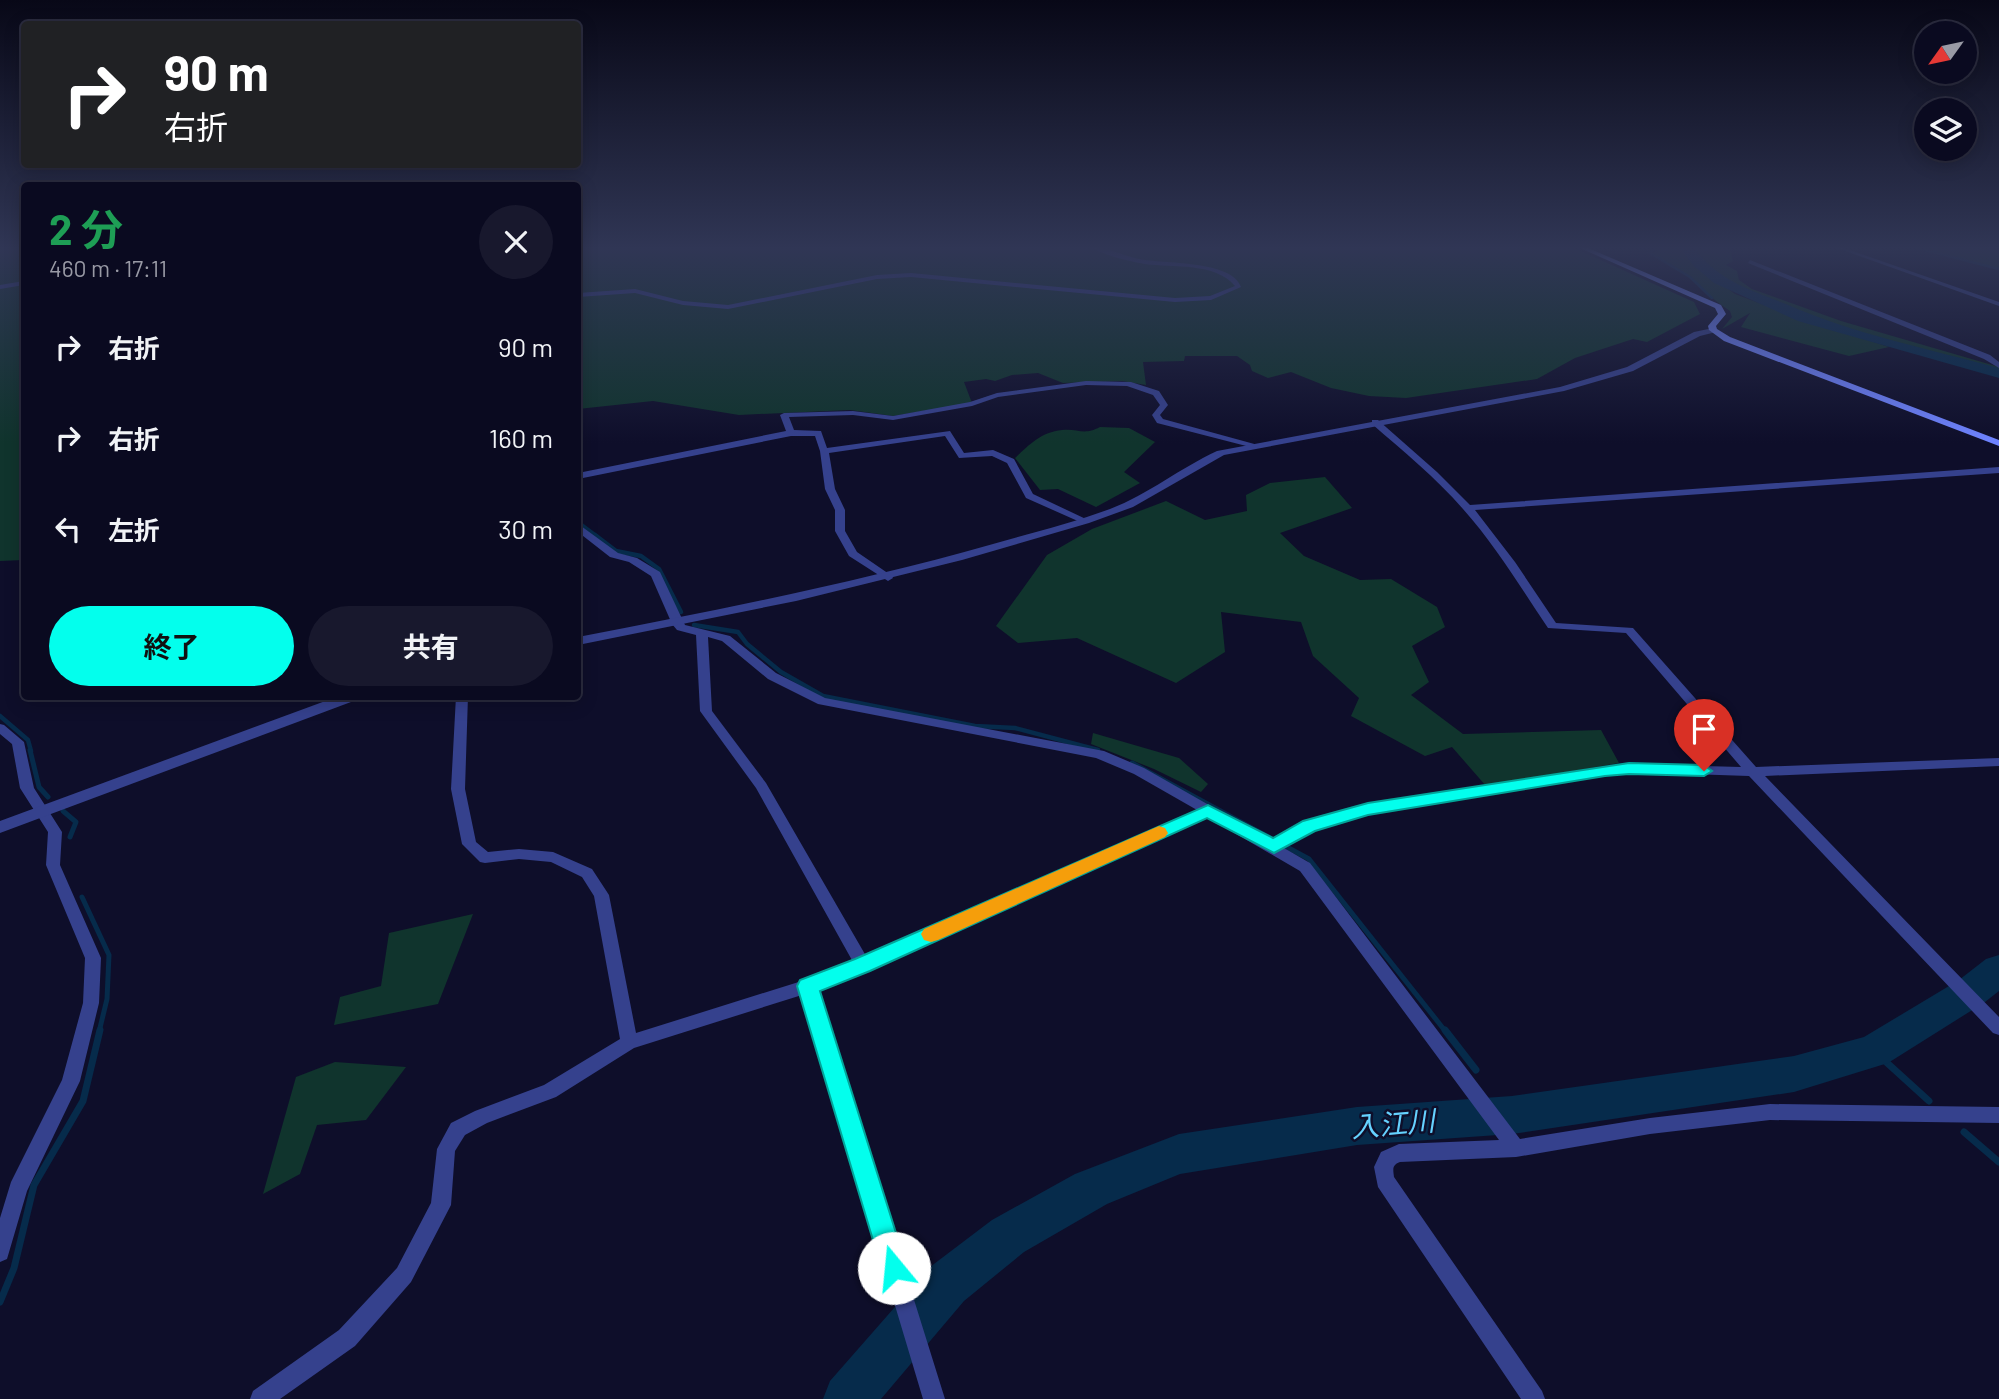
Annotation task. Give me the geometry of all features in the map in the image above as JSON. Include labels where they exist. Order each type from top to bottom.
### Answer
[{"type":"main road","points":[[1722,313],[1713,330],[1748,349],[1999,443]]},
{"type":"street","points":[[1878,313],[1987,357],[1999,367]]},
{"type":"street","points":[[581,640],[888,578],[1129,505],[1169,484],[1201,461],[1254,445],[1561,389],[1597,380],[1630,369],[1697,334],[1713,330]]},
{"type":"street","points":[[791,433],[784,415],[853,413],[893,418],[972,404],[997,395],[1086,383],[1128,383],[1156,393],[1164,405],[1156,415],[1160,421],[1254,445]]},
{"type":"street","points":[[1375,422],[1468,508],[1513,565],[1552,626],[1629,630],[1754,772],[1993,1022]]},
{"type":"street","points":[[581,475],[791,433],[815,432],[824,451],[830,489],[840,510],[840,531],[853,554],[888,578]]},
{"type":"street","points":[[824,451],[947,433],[962,456],[993,453],[1011,461],[1029,496],[1083,520]]},
{"type":"street","points":[[1468,508],[1999,470]]},
{"type":"street","points":[[581,530],[614,555],[634,560],[656,574],[681,628],[726,638],[772,676],[822,701],[1099,754],[1139,771],[1305,867],[1511,1142]]},
{"type":"street","points":[[702,632],[706,711],[761,786],[863,965]]},
{"type":"street","points":[[0,827],[343,700]]},
{"type":"street","points":[[462,700],[458,789],[469,844],[485,858],[519,854],[553,857],[587,873],[601,895],[629,1042]]},
{"type":"street","points":[[0,728],[18,742],[27,788],[55,832],[53,865],[93,958],[91,1003],[71,1081],[18,1189],[0,1252]]},
{"type":"street","points":[[1274,847],[1309,826],[1368,809],[1629,768],[1754,772],[1999,762]]},
{"type":"street","points":[[261,1399],[347,1338],[404,1275],[441,1205],[446,1149],[458,1129],[481,1117],[550,1091],[629,1042],[808,986],[863,965],[1208,811]]},
{"type":"street","points":[[808,986],[934,1399]]},
{"type":"street","points":[[1534,1399],[1385,1180],[1383,1167],[1388,1158],[1399,1153],[1770,1112],[1999,1115]]},
{"type":"green space","points":[[0,313],[21,313],[21,560],[0,561]]},
{"type":"green space","points":[[581,313],[1700,314],[1647,342],[1633,339],[1575,358],[1537,379],[1406,398],[1369,396],[1331,388],[1291,372],[1268,378],[1252,371],[1250,365],[1237,356],[1185,356],[1184,361],[1143,362],[1146,385],[1122,381],[1063,383],[1038,373],[1012,375],[995,381],[986,379],[964,382],[972,403],[893,416],[850,410],[739,415],[653,401],[581,409]]},
{"type":"green space","points":[[1731,313],[1749,313],[1722,329],[1732,317]]},
{"type":"green space","points":[[1750,313],[1786,313],[1889,347],[1849,356],[1741,327]]},
{"type":"green space","points":[[1820,313],[1999,367],[1999,371],[1932,355],[1796,314]]},
{"type":"green space","points":[[1100,427],[1129,428],[1155,442],[1124,472],[1140,483],[1096,507],[1058,489],[1040,490],[1015,458],[1048,433],[1089,431]]},
{"type":"green space","points":[[1325,477],[1352,508],[1280,533],[1304,556],[1360,580],[1391,579],[1437,607],[1445,627],[1412,646],[1429,682],[1411,695],[1463,734],[1601,730],[1619,763],[1486,786],[1452,747],[1425,756],[1351,716],[1359,698],[1313,656],[1301,622],[1221,612],[1225,652],[1176,683],[1077,638],[1018,643],[996,626],[1047,555],[1092,529],[1166,501],[1205,520],[1247,511],[1246,495],[1270,483]]},
{"type":"green space","points":[[1093,733],[1179,758],[1208,784],[1201,792],[1154,769],[1091,744]]},
{"type":"green space","points":[[473,914],[438,1004],[334,1025],[340,997],[381,986],[389,933]]},
{"type":"green space","points":[[335,1062],[406,1067],[366,1120],[317,1125],[300,1174],[263,1194],[296,1077]]},
{"type":"waterway","name":"入江川","points":[[1793,313],[1827,326],[1999,373]]},
{"type":"waterway","points":[[581,524],[598,537]]},
{"type":"waterway","points":[[595,535],[616,551],[641,556],[659,569],[681,612]]},
{"type":"waterway","points":[[694,625],[738,632],[747,644],[781,672],[823,696],[975,726],[1015,728],[1098,750]]},
{"type":"waterway","points":[[0,716],[28,740],[31,751]]},
{"type":"waterway","points":[[30,750],[39,787],[48,797]]},
{"type":"waterway","points":[[1132,763],[1309,859],[1446,1032]]},
{"type":"waterway","points":[[63,811],[76,822],[70,837]]},
{"type":"waterway","points":[[82,897],[109,955],[107,999],[99,1032]]},
{"type":"waterway","name":"入江川","points":[[848,1399],[947,1284],[1008,1236],[1091,1189],[1179,1154],[1357,1126],[1512,1115],[1794,1074],[1874,1051],[1972,991],[1999,970]]},
{"type":"waterway","points":[[0,1302],[14,1268],[34,1185],[83,1101],[100,1030]]},
{"type":"waterway","points":[[1445,1030],[1476,1070]]},
{"type":"waterway","points":[[1874,1051],[1929,1101]]},
{"type":"waterway","points":[[1964,1132],[1999,1162]]},
{"type":"slow traffic","points":[[931,934],[1159,833]]},
{"type":"route","points":[[894,1268],[808,986],[863,965],[1208,811],[1274,847],[1309,826],[1368,809],[1629,768],[1704,771]]}]
